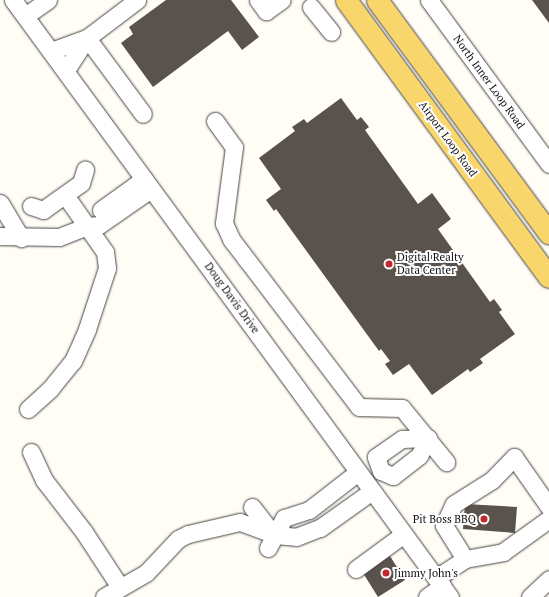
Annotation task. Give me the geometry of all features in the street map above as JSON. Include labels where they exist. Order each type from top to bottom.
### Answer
[{"type":"main road","name":"Airport Loop Road","points":[[346,0],[549,277]]},
{"type":"main road","points":[[377,0],[549,233]]},
{"type":"street","name":"Doug Davis Drive","points":[[13,0],[66,70],[443,587]]},
{"type":"street","points":[[25,16],[48,0]]},
{"type":"street","points":[[51,51],[87,38],[137,0]]},
{"type":"street","points":[[258,0],[266,11],[282,0]]},
{"type":"street","name":"North Inner Loop Road","points":[[428,0],[549,164]]},
{"type":"street","points":[[311,7],[331,32]]},
{"type":"street","points":[[66,70],[87,38]]},
{"type":"street","points":[[87,38],[143,114]]},
{"type":"street","points":[[215,120],[234,147],[224,223],[231,239],[359,407],[402,408],[428,438],[446,462]]},
{"type":"street","points":[[31,206],[43,210],[81,183],[85,170]]},
{"type":"street","points":[[0,236],[21,238],[58,237],[88,226],[99,225],[148,184]]},
{"type":"street","points":[[28,409],[50,389],[73,361],[107,268],[106,252],[65,195]]},
{"type":"street","points":[[0,203],[21,238]]},
{"type":"street","points":[[428,438],[419,456],[393,476],[381,471],[376,457],[402,439],[428,438]]},
{"type":"street","points":[[31,452],[44,480],[84,532],[110,594],[150,569],[178,539],[204,529],[240,522],[271,542],[296,537],[320,528],[365,481]]},
{"type":"street","points":[[465,560],[444,525],[454,504],[492,480],[514,457],[549,507]]},
{"type":"street","points":[[271,542],[284,518],[309,510],[381,471]]},
{"type":"street","points":[[252,507],[271,542]]},
{"type":"street","points":[[427,597],[443,587],[465,560],[503,552],[549,519]]},
{"type":"street","points":[[356,569],[404,534]]},
{"type":"street","points":[[530,597],[549,579]]},
{"type":"building","points":[[166,0],[231,0],[259,37],[242,50],[228,31],[153,87],[121,43],[133,34],[129,27]]},
{"type":"building","points":[[532,0],[549,0],[549,23]]},
{"type":"building","name":"Digital Realty Data Center","points":[[341,98],[357,120],[361,117],[369,127],[365,130],[418,204],[432,193],[451,219],[438,229],[490,302],[494,299],[502,310],[499,312],[515,334],[480,359],[483,363],[470,372],[468,369],[432,395],[409,364],[393,375],[385,364],[390,361],[381,349],[379,351],[276,209],[274,211],[266,200],[281,189],[259,158],[295,131],[292,127],[304,119],[307,123]]},
{"type":"building","points":[[465,504],[517,507],[515,533],[463,529]]},
{"type":"building","points":[[390,556],[405,580],[378,597],[363,573]]},
{"type":"place","name":"Digital Realty Data Center","points":[[389,264]]},
{"type":"place","name":"Pit Boss BBQ","points":[[484,519]]},
{"type":"place","name":"Jimmy John's","points":[[386,573]]}]
